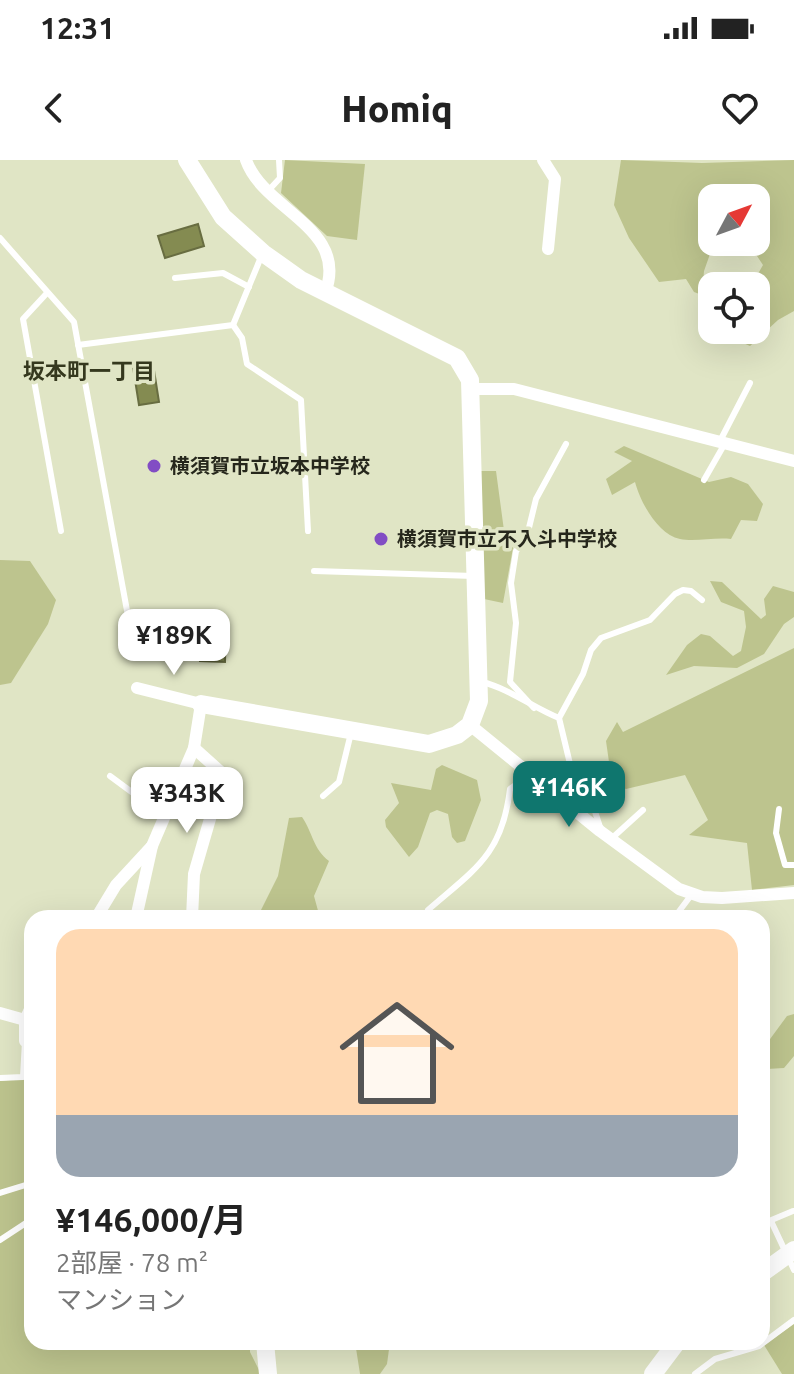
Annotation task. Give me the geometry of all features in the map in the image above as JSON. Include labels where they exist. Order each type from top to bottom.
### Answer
[{"type":"street","points":[[137,688],[201,704],[429,744],[457,735],[470,725],[477,711],[476,576],[470,389],[466,368],[457,358],[325,293],[263,253],[223,217],[187,160]]},
{"type":"street","points":[[246,160],[267,192],[322,241],[330,260],[331,275],[325,293]]},
{"type":"street","points":[[543,160],[555,179],[548,249]]},
{"type":"street","points":[[470,389],[514,389],[601,409],[721,445],[794,461]]},
{"type":"street","points":[[138,910],[152,846],[194,748],[201,704]]},
{"type":"street","points":[[470,725],[605,835],[692,894],[722,898],[794,893]]},
{"type":"street","points":[[192,910],[194,874],[223,774],[194,748]]},
{"type":"street","points":[[101,910],[116,885],[152,846]]},
{"type":"street","points":[[0,1013],[24,1020]]},
{"type":"street","points":[[770,1269],[791,1258]]},
{"type":"street","points":[[266,1350],[268,1374]]},
{"type":"street","points":[[653,1374],[668,1350]]},
{"type":"lane","points":[[267,192],[280,178],[279,160]]},
{"type":"lane","points":[[0,238],[74,322],[130,627]]},
{"type":"lane","points":[[233,325],[263,253]]},
{"type":"lane","points":[[175,278],[223,273],[249,287]]},
{"type":"lane","points":[[47,293],[23,319],[61,531]]},
{"type":"lane","points":[[78,345],[233,325]]},
{"type":"lane","points":[[233,325],[242,338],[247,364],[301,400],[308,531]]},
{"type":"lane","points":[[704,480],[750,383]]},
{"type":"lane","points":[[534,708],[510,682],[516,623],[511,583],[513,563],[516,551],[526,540],[536,499],[566,444]]},
{"type":"lane","points":[[314,571],[476,576]]},
{"type":"lane","points":[[643,810],[605,835],[590,796],[571,768],[559,718],[583,674],[591,650],[601,638],[650,620],[683,590],[691,591],[702,600]]},
{"type":"lane","points":[[479,681],[505,688],[534,708],[559,718]]},
{"type":"lane","points":[[323,796],[339,782],[352,730]]},
{"type":"lane","points":[[428,910],[493,849],[506,818],[510,789],[532,773]]},
{"type":"lane","points":[[110,776],[133,793],[171,801]]},
{"type":"lane","points":[[779,809],[776,833],[785,865],[794,865]]},
{"type":"lane","points":[[680,910],[692,894]]},
{"type":"lane","points":[[0,1078],[23,1077],[24,1071]]},
{"type":"lane","points":[[0,1193],[24,1186]]},
{"type":"lane","points":[[791,1258],[771,1221],[793,1211]]},
{"type":"lane","points":[[0,1240],[24,1224]]},
{"type":"lane","points":[[770,1338],[794,1320]]},
{"type":"lane","points":[[695,1374],[715,1359],[750,1350]]},
{"type":"shaded area","points":[[285,160],[365,164],[357,240],[327,236],[281,193]]},
{"type":"shaded area","points":[[621,160],[702,163],[794,160],[794,311],[770,327],[770,272],[759,272],[763,265],[757,256],[770,256],[770,184],[698,184],[698,256],[709,256],[704,272],[698,272],[698,294],[686,279],[659,282],[629,238],[614,205]]},
{"type":"shaded area","points":[[198,224],[204,246],[165,258],[158,236]]},
{"type":"shaded area","points":[[153,364],[159,402],[139,405],[133,367]]},
{"type":"shaded area","points":[[624,446],[709,482],[731,477],[748,484],[763,504],[757,521],[741,520],[731,539],[686,540],[672,536],[651,516],[635,482],[612,495],[606,479],[632,461],[614,452]]},
{"type":"shaded area","points":[[479,471],[496,471],[505,538],[513,548],[503,603],[484,599]]},
{"type":"shaded area","points":[[0,560],[30,561],[56,600],[48,624],[11,683],[0,685]]},
{"type":"shaded area","points":[[710,581],[722,582],[761,619],[766,615],[764,599],[773,586],[794,592],[794,617],[784,624],[764,654],[737,668],[694,666],[666,675],[687,645],[701,634],[710,636],[733,656],[741,651],[746,627],[744,611],[721,602]]},
{"type":"shaded area","points":[[201,622],[226,623],[225,662],[200,661]]},
{"type":"shaded area","points":[[794,648],[794,885],[752,890],[747,843],[689,835],[708,820],[685,775],[626,789],[612,783],[606,741],[617,722],[623,732]]},
{"type":"shaded area","points":[[442,765],[477,780],[481,800],[465,841],[457,843],[452,837],[448,814],[437,810],[430,813],[418,847],[409,857],[386,827],[385,820],[399,803],[391,783],[431,790],[436,769]]},
{"type":"shaded area","points":[[302,817],[316,846],[329,861],[314,896],[318,910],[261,910],[278,876],[289,818]]},
{"type":"shaded area","points":[[794,1014],[794,1056],[784,1068],[770,1069],[770,1039],[787,1016]]},
{"type":"shaded area","points":[[24,1079],[24,1350],[250,1350],[261,1374],[0,1374],[0,1081]]},
{"type":"shaded area","points":[[794,1324],[794,1374],[782,1374],[767,1350],[770,1350],[770,1341]]},
{"type":"shaded area","points":[[356,1350],[389,1350],[387,1364],[380,1374],[360,1374]]},
{"type":"place","name":"横須賀市立坂本中学校","points":[[154,466]]},
{"type":"place","name":"横須賀市立不入斗中学校","points":[[381,539]]},
{"type":"district","name":"坂本町一丁目","points":[[89,371]]}]
